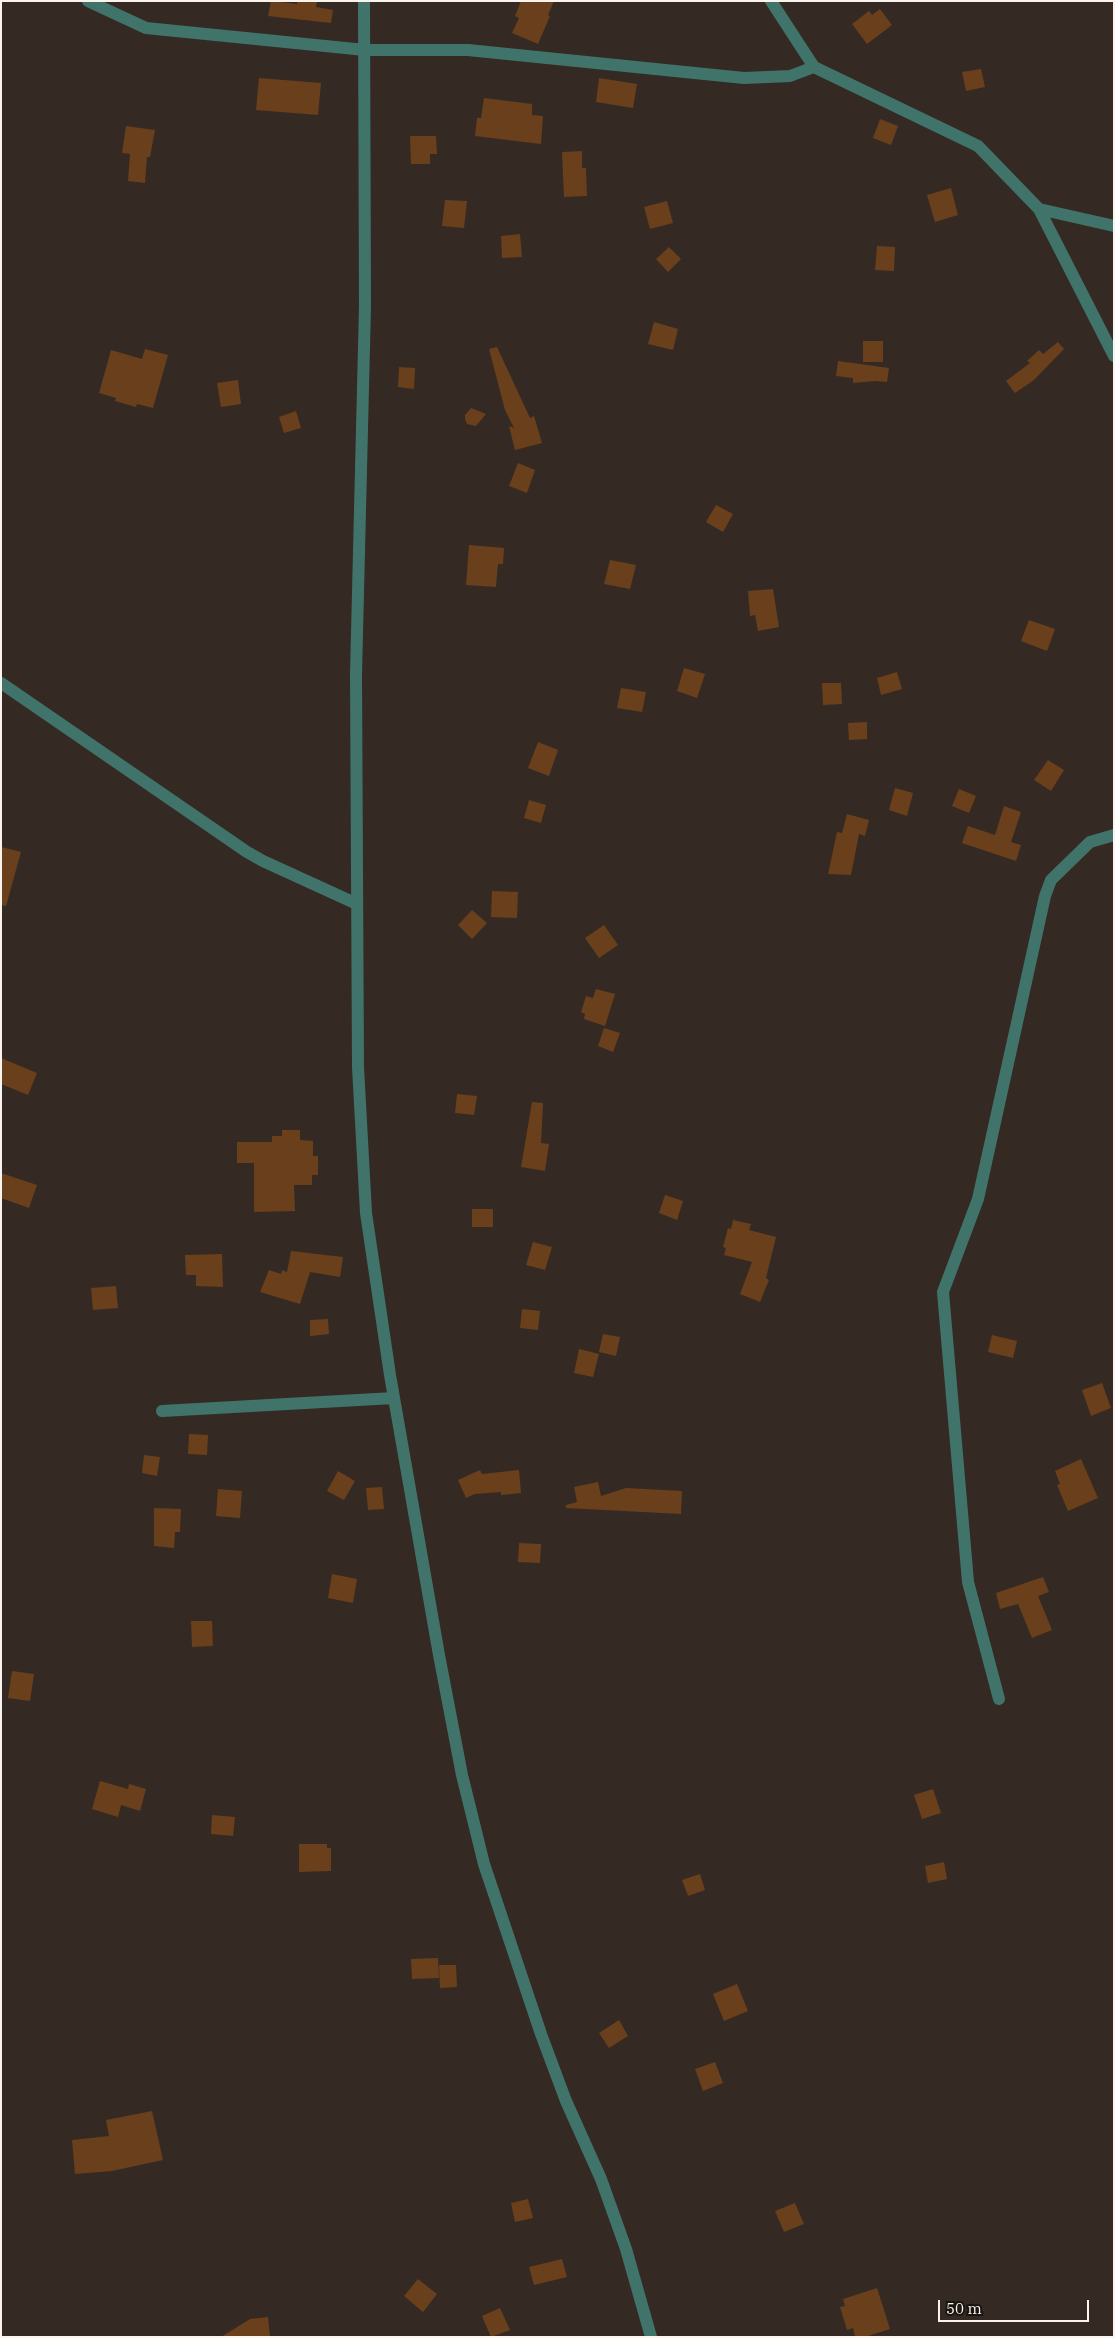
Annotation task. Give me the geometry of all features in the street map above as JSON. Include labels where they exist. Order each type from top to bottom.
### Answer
[{"type":"street","points":[[88,1],[146,28],[365,50],[468,50],[744,78],[790,76],[814,67]]},
{"type":"street","points":[[364,1],[365,306],[356,674],[358,1067],[366,1213],[394,1398],[462,1775],[484,1864],[541,2034],[566,2101],[601,2179],[620,2232],[651,2337]]},
{"type":"street","points":[[771,1],[814,67],[978,146],[1039,209],[1114,356]]},
{"type":"street","points":[[1039,209],[1114,226]]},
{"type":"street","points":[[1,683],[255,857],[357,904]]},
{"type":"street","points":[[999,1699],[968,1582],[943,1292],[978,1199],[1045,896],[1051,880],[1090,842],[1114,835]]},
{"type":"street","points":[[162,1411],[394,1398]]},
{"type":"building","points":[[271,1],[297,4],[297,1],[317,1],[316,7],[333,10],[331,23],[268,16]]},
{"type":"building","points":[[521,1],[554,1],[538,44],[512,33],[519,18],[515,16]]},
{"type":"building","points":[[880,9],[892,25],[867,44],[852,24],[869,11],[872,15]]},
{"type":"building","points":[[981,69],[985,87],[966,91],[962,72]]},
{"type":"building","points":[[259,78],[321,83],[318,115],[256,110]]},
{"type":"building","points":[[599,78],[637,84],[633,108],[596,102]]},
{"type":"building","points":[[484,98],[532,104],[532,115],[543,116],[541,144],[475,136],[477,118],[481,118]]},
{"type":"building","points":[[880,119],[898,126],[891,145],[873,138]]},
{"type":"building","points":[[126,126],[155,130],[150,157],[147,157],[145,183],[128,181],[130,154],[122,153]]},
{"type":"building","points":[[410,136],[436,136],[437,154],[430,154],[430,164],[411,164]]},
{"type":"building","points":[[582,151],[582,168],[586,168],[587,196],[564,197],[562,152]]},
{"type":"building","points":[[951,188],[958,215],[935,222],[927,195]]},
{"type":"building","points":[[445,200],[467,201],[464,228],[442,226]]},
{"type":"building","points":[[667,201],[673,223],[650,229],[644,207]]},
{"type":"building","points":[[520,234],[522,257],[502,258],[501,236]]},
{"type":"building","points":[[877,246],[895,247],[894,271],[875,270]]},
{"type":"building","points":[[669,247],[681,259],[668,272],[656,259]]},
{"type":"building","points":[[654,322],[678,329],[673,350],[648,344]]},
{"type":"building","points":[[863,341],[883,341],[883,362],[863,362]]},
{"type":"building","points":[[1058,342],[1064,349],[1034,380],[1015,393],[1006,381],[1030,363],[1027,361],[1039,350],[1043,354]]},
{"type":"building","points":[[497,347],[530,418],[534,416],[542,443],[515,450],[509,426],[514,428],[505,410],[489,349]]},
{"type":"building","points":[[145,349],[168,355],[153,408],[137,404],[136,407],[115,401],[116,398],[99,393],[111,350],[142,359]]},
{"type":"building","points":[[838,361],[889,368],[887,382],[853,383],[853,378],[836,376]]},
{"type":"building","points":[[399,367],[415,368],[414,389],[398,387]]},
{"type":"building","points":[[238,380],[241,404],[221,407],[217,383]]},
{"type":"building","points":[[471,408],[486,414],[476,426],[467,424],[465,419],[465,415]]},
{"type":"building","points":[[296,411],[301,428],[284,433],[279,417]]},
{"type":"building","points":[[518,463],[535,470],[527,493],[509,486]]},
{"type":"building","points":[[716,505],[733,514],[723,532],[706,522]]},
{"type":"building","points":[[469,545],[504,548],[503,564],[498,564],[496,587],[466,585]]},
{"type":"building","points":[[610,560],[636,565],[630,589],[604,584]]},
{"type":"building","points":[[773,589],[779,627],[758,631],[755,615],[750,616],[748,591]]},
{"type":"building","points":[[1029,620],[1055,629],[1047,651],[1021,641]]},
{"type":"building","points":[[684,668],[705,674],[697,698],[677,691]]},
{"type":"building","points":[[897,672],[902,689],[881,695],[877,678]]},
{"type":"building","points":[[822,683],[841,683],[842,704],[823,705]]},
{"type":"building","points":[[621,688],[646,692],[642,712],[617,708]]},
{"type":"building","points":[[867,722],[867,739],[849,740],[848,723]]},
{"type":"building","points":[[538,742],[558,750],[549,776],[528,768]]},
{"type":"building","points":[[1048,760],[1064,770],[1051,791],[1034,780]]},
{"type":"building","points":[[895,788],[913,793],[907,816],[889,810]]},
{"type":"building","points":[[959,789],[976,796],[969,813],[952,806]]},
{"type":"building","points":[[529,800],[546,805],[541,823],[524,818]]},
{"type":"building","points":[[1004,806],[1021,812],[1011,842],[1021,845],[1016,861],[962,843],[968,826],[995,835]]},
{"type":"building","points":[[847,814],[869,820],[865,836],[859,834],[851,875],[828,874],[837,832],[842,833]]},
{"type":"building","points":[[1,847],[21,852],[6,906],[1,905]]},
{"type":"building","points":[[492,891],[518,892],[517,918],[491,917]]},
{"type":"building","points":[[472,910],[487,923],[472,939],[458,925]]},
{"type":"building","points":[[604,925],[618,945],[599,958],[585,938]]},
{"type":"building","points":[[596,989],[615,994],[605,1026],[584,1019],[585,1014],[581,1012],[586,996],[593,998]]},
{"type":"building","points":[[604,1028],[620,1033],[613,1052],[598,1046]]},
{"type":"building","points":[[1,1058],[37,1073],[28,1095],[1,1084]]},
{"type":"building","points":[[457,1094],[477,1096],[474,1115],[455,1113]]},
{"type":"building","points":[[532,1102],[543,1103],[541,1143],[549,1144],[545,1171],[521,1167]]},
{"type":"building","points":[[282,1130],[300,1130],[300,1140],[313,1141],[313,1156],[318,1156],[318,1175],[312,1175],[312,1185],[294,1185],[295,1211],[254,1212],[254,1163],[237,1163],[237,1142],[272,1142],[272,1136],[282,1136]]},
{"type":"building","points":[[1,1173],[37,1185],[29,1208],[1,1198]]},
{"type":"building","points":[[665,1195],[683,1201],[677,1220],[659,1213]]},
{"type":"building","points":[[472,1209],[493,1209],[493,1227],[472,1227]]},
{"type":"building","points":[[733,1220],[751,1224],[749,1230],[776,1237],[766,1278],[769,1280],[760,1302],[740,1294],[752,1262],[724,1255],[726,1248],[723,1247],[728,1228],[731,1229]]},
{"type":"building","points":[[533,1242],[552,1247],[545,1270],[526,1265]]},
{"type":"building","points":[[291,1251],[343,1257],[340,1277],[310,1272],[300,1304],[260,1292],[269,1270],[281,1274],[282,1270],[287,1272]]},
{"type":"building","points":[[222,1254],[223,1287],[196,1286],[196,1275],[186,1275],[185,1255]]},
{"type":"building","points":[[116,1286],[118,1308],[93,1310],[91,1288]]},
{"type":"building","points":[[522,1309],[540,1311],[538,1330],[520,1328]]},
{"type":"building","points":[[328,1319],[329,1334],[310,1336],[310,1320]]},
{"type":"building","points":[[603,1334],[620,1337],[616,1356],[599,1352]]},
{"type":"building","points":[[992,1335],[1017,1341],[1013,1358],[988,1352]]},
{"type":"building","points":[[579,1349],[599,1354],[593,1377],[574,1373]]},
{"type":"building","points":[[1102,1383],[1111,1408],[1091,1416],[1082,1390]]},
{"type":"building","points":[[189,1434],[208,1435],[207,1455],[188,1454]]},
{"type":"building","points":[[144,1455],[160,1457],[157,1476],[142,1473]]},
{"type":"building","points":[[1081,1459],[1098,1498],[1068,1511],[1057,1485],[1060,1484],[1055,1471]]},
{"type":"building","points":[[480,1470],[482,1474],[519,1470],[521,1493],[501,1495],[501,1492],[475,1494],[466,1498],[458,1480]]},
{"type":"building","points":[[338,1471],[355,1481],[344,1500],[327,1491]]},
{"type":"building","points":[[598,1482],[601,1496],[626,1488],[682,1491],[681,1514],[566,1508],[566,1505],[577,1502],[574,1487]]},
{"type":"building","points":[[382,1487],[384,1509],[368,1510],[366,1488]]},
{"type":"building","points":[[218,1489],[242,1491],[240,1518],[216,1516]]},
{"type":"building","points":[[154,1508],[181,1509],[180,1532],[175,1532],[174,1548],[154,1546]]},
{"type":"building","points":[[519,1543],[541,1544],[540,1563],[518,1562]]},
{"type":"building","points":[[332,1574],[357,1579],[353,1603],[328,1598]]},
{"type":"building","points":[[1043,1577],[1049,1592],[1038,1596],[1052,1630],[1032,1638],[1018,1604],[1000,1609],[996,1593]]},
{"type":"building","points":[[191,1621],[212,1621],[213,1646],[192,1647]]},
{"type":"building","points":[[12,1671],[34,1674],[30,1701],[8,1698]]},
{"type":"building","points":[[100,1781],[128,1789],[129,1784],[146,1789],[140,1811],[121,1805],[118,1817],[92,1809]]},
{"type":"building","points":[[933,1789],[941,1813],[922,1819],[914,1795]]},
{"type":"building","points":[[212,1815],[235,1817],[233,1836],[211,1834]]},
{"type":"building","points":[[299,1844],[327,1844],[327,1848],[331,1848],[331,1871],[299,1872]]},
{"type":"building","points":[[944,1862],[947,1879],[928,1883],[925,1866]]},
{"type":"building","points":[[700,1874],[705,1890],[688,1896],[682,1880]]},
{"type":"building","points":[[438,1958],[439,1978],[412,1979],[411,1959]]},
{"type":"building","points":[[439,1965],[456,1965],[457,1987],[440,1988]]},
{"type":"building","points":[[737,1984],[748,2011],[724,2021],[713,1994]]},
{"type":"building","points":[[619,2020],[628,2036],[609,2048],[599,2033]]},
{"type":"building","points":[[715,2062],[723,2083],[703,2091],[695,2069]]},
{"type":"building","points":[[152,2111],[163,2160],[112,2171],[75,2174],[72,2140],[109,2136],[106,2120]]},
{"type":"building","points":[[528,2199],[533,2218],[515,2222],[511,2203]]},
{"type":"building","points":[[795,2203],[804,2224],[784,2232],[775,2211]]},
{"type":"building","points":[[562,2259],[567,2277],[534,2285],[529,2267]]},
{"type":"building","points":[[418,2279],[437,2294],[423,2312],[404,2296]]},
{"type":"building","points":[[877,2288],[890,2329],[865,2337],[855,2337],[853,2328],[847,2330],[840,2307],[845,2306],[843,2299]]},
{"type":"building","points":[[500,2308],[510,2330],[491,2337],[482,2316]]},
{"type":"building","points":[[268,2317],[270,2337],[221,2337],[250,2319]]}]
